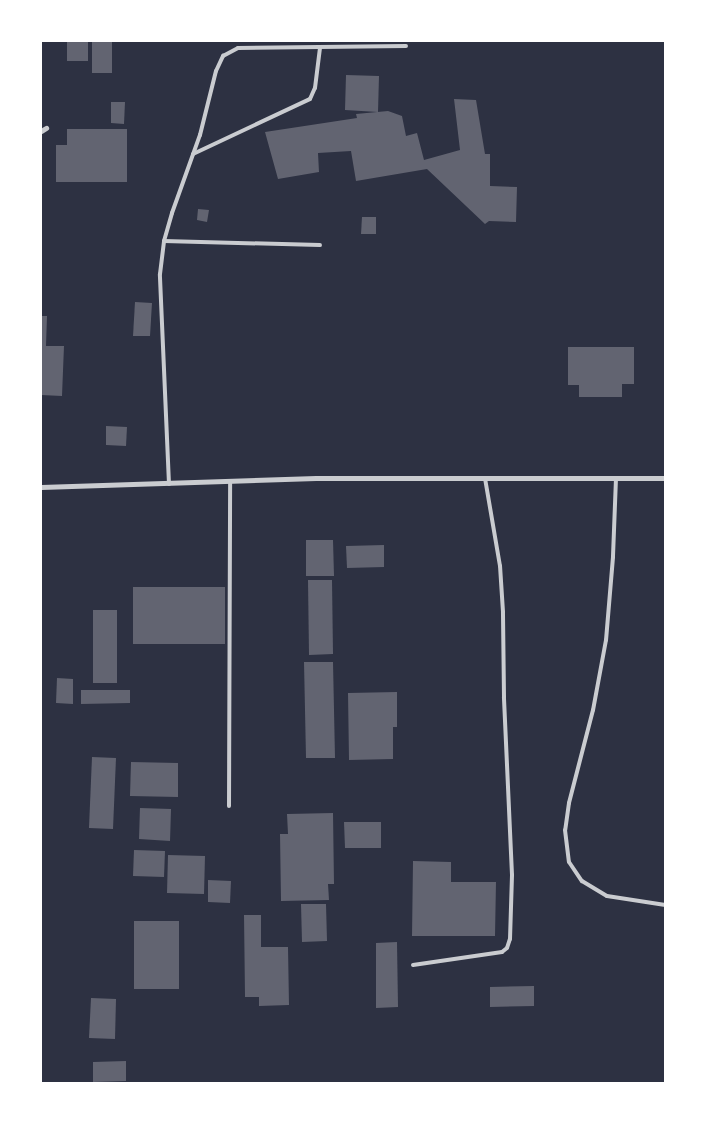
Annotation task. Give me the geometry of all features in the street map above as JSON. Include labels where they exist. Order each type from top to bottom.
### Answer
[{"type":"street","points":[[41,487],[230,481],[665,478]]},
{"type":"lane","points":[[169,484],[160,274],[164,241],[193,154],[216,71],[223,56],[238,48],[406,46]]},
{"type":"lane","points":[[193,154],[310,100],[316,88],[320,48]]},
{"type":"lane","points":[[164,241],[320,245]]},
{"type":"lane","points":[[414,965],[502,952],[508,948],[510,939],[512,874],[504,696],[502,594],[500,566],[484,478]]},
{"type":"lane","points":[[616,478],[613,557],[606,640],[593,710],[569,803],[566,830],[569,862],[582,881],[607,896],[665,905]]},
{"type":"lane","points":[[229,806],[230,481]]},
{"type":"building","points":[[67,41],[88,41],[88,61],[67,61]]},
{"type":"building","points":[[92,41],[112,41],[112,73],[92,73]]},
{"type":"building","points":[[346,75],[379,76],[378,112],[345,110]]},
{"type":"building","points":[[454,99],[476,100],[485,154],[490,154],[490,186],[517,187],[516,222],[489,221],[485,224],[427,169],[356,181],[351,151],[318,153],[319,172],[278,179],[265,132],[357,118],[356,114],[388,111],[402,116],[406,136],[417,133],[424,160],[460,150]]},
{"type":"building","points":[[111,102],[125,102],[124,124],[111,123]]},
{"type":"building","points":[[67,129],[127,129],[127,182],[56,182],[56,145],[67,145]]},
{"type":"building","points":[[198,209],[209,210],[207,222],[197,220]]},
{"type":"building","points":[[362,217],[376,217],[376,234],[361,234]]},
{"type":"building","points":[[135,302],[152,303],[150,336],[133,336]]},
{"type":"building","points":[[41,316],[47,316],[46,346],[64,346],[62,396],[41,395]]},
{"type":"building","points":[[568,347],[634,347],[634,384],[622,384],[622,397],[579,397],[579,385],[568,385]]},
{"type":"building","points":[[106,426],[127,427],[126,446],[106,445]]},
{"type":"building","points":[[306,540],[333,540],[334,576],[306,576]]},
{"type":"building","points":[[384,545],[384,567],[347,568],[346,546]]},
{"type":"building","points":[[308,580],[332,580],[333,654],[309,655]]},
{"type":"building","points":[[133,587],[225,587],[225,644],[133,644]]},
{"type":"building","points":[[93,610],[117,610],[117,683],[93,683]]},
{"type":"building","points":[[304,662],[333,662],[335,758],[306,758]]},
{"type":"building","points":[[57,678],[73,679],[73,704],[56,703]]},
{"type":"building","points":[[81,690],[130,690],[130,703],[81,704]]},
{"type":"building","points":[[397,692],[397,727],[393,727],[393,759],[349,760],[348,693]]},
{"type":"building","points":[[92,757],[116,758],[113,829],[89,828]]},
{"type":"building","points":[[131,762],[178,763],[178,797],[130,796]]},
{"type":"building","points":[[140,808],[171,809],[170,841],[139,839]]},
{"type":"building","points":[[333,813],[334,884],[328,884],[329,900],[281,901],[280,834],[288,834],[287,814]]},
{"type":"building","points":[[344,822],[381,822],[381,848],[345,848]]},
{"type":"building","points":[[134,850],[165,851],[164,877],[133,876]]},
{"type":"building","points":[[168,855],[205,856],[204,894],[167,893]]},
{"type":"building","points":[[413,861],[451,862],[451,882],[496,882],[495,936],[412,936]]},
{"type":"building","points":[[208,880],[231,881],[230,903],[208,902]]},
{"type":"building","points":[[301,904],[326,904],[327,941],[302,942]]},
{"type":"building","points":[[244,915],[261,915],[261,947],[288,947],[289,1005],[259,1006],[259,997],[245,997]]},
{"type":"building","points":[[134,921],[179,921],[179,989],[134,989]]},
{"type":"building","points":[[397,942],[398,1007],[376,1008],[376,943]]},
{"type":"building","points":[[534,986],[534,1006],[490,1007],[490,987]]},
{"type":"building","points":[[91,998],[116,999],[115,1039],[89,1038]]},
{"type":"building","points":[[126,1061],[126,1081],[93,1082],[93,1062]]}]
